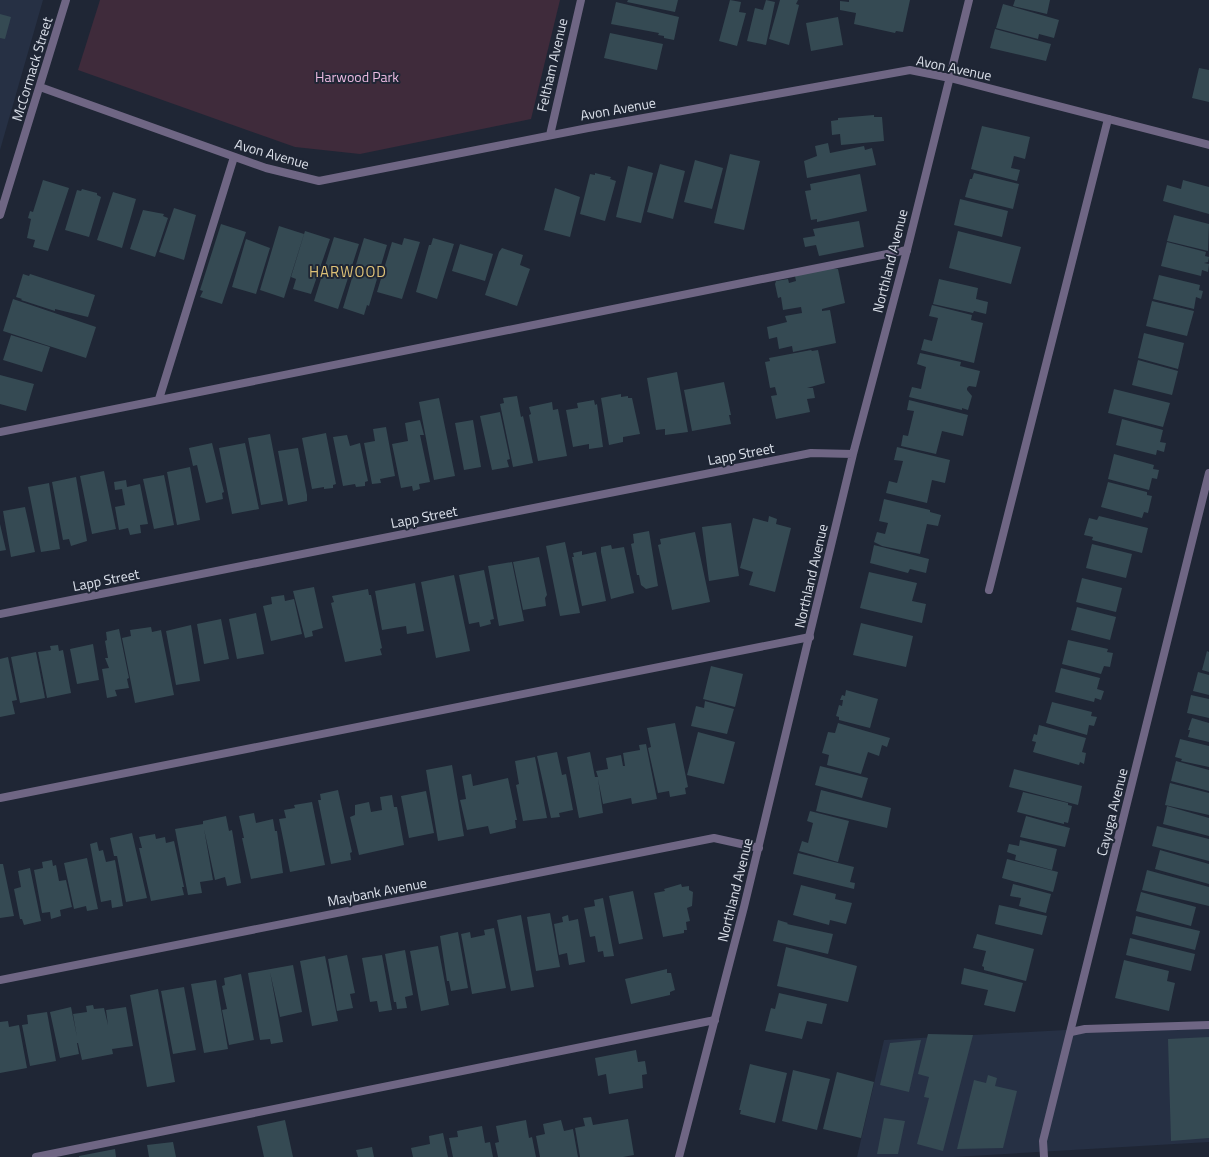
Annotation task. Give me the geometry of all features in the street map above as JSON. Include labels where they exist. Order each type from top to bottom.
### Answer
[{"type":"street","name":"McCormack Street","points":[[0,215],[66,0]]},
{"type":"street","name":"Feltham Avenue","points":[[550,135],[581,0]]},
{"type":"street","name":"Northland Avenue","points":[[679,1157],[759,848],[853,454],[907,250],[969,0]]},
{"type":"street","name":"Avon Avenue","points":[[40,87],[266,168],[320,181],[550,135],[910,70],[950,78],[1209,145]]},
{"type":"street","points":[[990,590],[1108,119]]},
{"type":"street","points":[[159,399],[234,157]]},
{"type":"street","points":[[0,432],[907,250]]},
{"type":"street","name":"Lapp Street","points":[[0,614],[811,453],[853,454]]},
{"type":"street","name":"Cayuga Avenue","points":[[1044,1157],[1043,1140],[1209,473]]},
{"type":"street","points":[[0,798],[810,637]]},
{"type":"street","name":"Maybank Avenue","points":[[0,980],[714,838],[759,848]]},
{"type":"street","points":[[36,1157],[714,1020]]},
{"type":"street","points":[[1071,1032],[1084,1029],[1209,1025]]},
{"type":"shaded area","points":[[0,0],[43,0],[0,150]]},
{"type":"shaded area","points":[[1209,1022],[1209,1142],[954,1157],[857,1157],[884,1040]]},
{"type":"green space","name":"Harwood Park","points":[[100,0],[560,0],[531,119],[360,154],[295,147],[78,70]]},
{"type":"building","points":[[628,0],[678,0],[675,12],[627,2]]},
{"type":"building","points":[[730,0],[741,2],[739,12],[746,13],[737,46],[719,41]]},
{"type":"building","points":[[766,0],[775,2],[766,45],[747,41],[755,8],[763,10]]},
{"type":"building","points":[[780,0],[798,0],[796,4],[799,5],[789,45],[769,39]]},
{"type":"building","points":[[849,0],[910,0],[903,32],[896,31],[895,33],[854,24],[856,13],[840,10],[840,1],[849,2]]},
{"type":"building","points":[[1015,0],[1050,0],[1047,14],[1013,6]]},
{"type":"building","points":[[616,2],[679,17],[674,40],[664,38],[664,36],[658,35],[659,33],[611,24]]},
{"type":"building","points":[[1003,4],[1059,20],[1054,38],[1039,34],[1038,39],[996,28]]},
{"type":"building","points":[[0,14],[11,17],[5,39],[0,38]]},
{"type":"building","points":[[838,17],[843,45],[811,51],[806,23]]},
{"type":"building","points":[[995,29],[1051,44],[1046,61],[990,48]]},
{"type":"building","points":[[610,33],[663,44],[657,70],[604,58]]},
{"type":"building","points":[[1199,68],[1209,70],[1209,102],[1192,98]]},
{"type":"building","points":[[874,115],[874,117],[882,117],[884,141],[841,145],[840,134],[832,135],[831,121],[838,120],[838,118]]},
{"type":"building","points":[[982,126],[1030,137],[1025,159],[1014,156],[1011,168],[1020,170],[1017,181],[971,169]]},
{"type":"building","points":[[828,143],[830,153],[864,146],[865,150],[872,148],[876,165],[807,178],[804,161],[817,156],[815,146]]},
{"type":"building","points":[[730,154],[760,161],[744,230],[714,223]]},
{"type":"building","points":[[695,160],[723,168],[712,209],[684,202]]},
{"type":"building","points":[[660,164],[685,171],[673,219],[647,212]]},
{"type":"building","points":[[628,166],[653,173],[641,223],[616,217]]},
{"type":"building","points":[[595,173],[611,177],[610,179],[616,181],[605,221],[580,214],[590,174],[595,175]]},
{"type":"building","points":[[974,173],[1019,184],[1013,209],[965,197],[970,179],[972,179]]},
{"type":"building","points":[[860,174],[867,211],[817,222],[817,219],[811,220],[805,191],[811,190],[810,184]]},
{"type":"building","points":[[43,180],[69,188],[48,251],[33,247],[35,240],[27,238],[31,219],[28,218],[30,211],[33,212]]},
{"type":"building","points":[[1183,180],[1209,187],[1209,214],[1163,201],[1167,185],[1181,189]]},
{"type":"building","points":[[555,188],[580,197],[570,237],[544,230]]},
{"type":"building","points":[[82,189],[97,193],[97,195],[101,197],[89,237],[65,230],[77,190],[81,191]]},
{"type":"building","points":[[113,192],[136,199],[122,248],[97,240]]},
{"type":"building","points":[[960,199],[1008,211],[1002,237],[954,225]]},
{"type":"building","points":[[174,208],[196,215],[184,260],[159,252]]},
{"type":"building","points":[[143,210],[164,214],[163,216],[168,218],[155,257],[130,249]]},
{"type":"building","points":[[1174,215],[1209,224],[1208,251],[1167,241]]},
{"type":"building","points":[[859,221],[864,247],[819,256],[816,245],[805,247],[803,238],[815,236],[813,229]]},
{"type":"building","points":[[221,224],[246,232],[222,304],[200,297],[203,291],[200,290]]},
{"type":"building","points":[[279,226],[304,234],[284,298],[260,290]]},
{"type":"building","points":[[305,231],[330,239],[311,294],[293,289],[296,279],[291,277]]},
{"type":"building","points":[[958,231],[1021,247],[1011,284],[949,268]]},
{"type":"building","points":[[334,237],[359,244],[338,309],[314,301]]},
{"type":"building","points":[[364,238],[387,245],[369,306],[367,305],[364,315],[343,308]]},
{"type":"building","points":[[404,238],[420,242],[402,299],[377,292],[392,242],[402,245]]},
{"type":"building","points":[[433,238],[454,244],[437,299],[416,292],[429,245],[431,245]]},
{"type":"building","points":[[246,239],[270,248],[256,294],[232,287]]},
{"type":"building","points":[[1167,242],[1206,252],[1205,256],[1209,257],[1208,262],[1204,263],[1209,264],[1208,272],[1202,270],[1201,276],[1161,266]]},
{"type":"building","points":[[460,244],[493,254],[485,281],[452,271]]},
{"type":"building","points":[[502,248],[523,255],[520,265],[530,269],[517,306],[485,295],[499,252]]},
{"type":"building","points":[[831,268],[838,269],[845,303],[822,309],[822,311],[830,310],[836,343],[793,352],[792,346],[779,349],[777,337],[769,339],[767,327],[787,322],[785,316],[802,313],[801,307],[783,310],[781,297],[778,298],[775,284],[776,281],[788,279],[789,283],[796,281],[795,276]]},
{"type":"building","points":[[23,274],[29,276],[30,274],[95,295],[88,317],[55,309],[55,311],[16,297]]},
{"type":"building","points":[[1159,275],[1200,285],[1199,290],[1203,291],[1201,299],[1196,297],[1194,309],[1153,299]]},
{"type":"building","points":[[939,279],[978,288],[976,299],[988,302],[986,314],[974,311],[973,313],[933,304]]},
{"type":"building","points":[[13,299],[96,327],[86,358],[3,331]]},
{"type":"building","points":[[1152,301],[1194,311],[1187,336],[1146,326]]},
{"type":"building","points":[[932,305],[972,315],[971,320],[983,323],[974,363],[921,350],[924,339],[932,341],[938,318],[929,316]]},
{"type":"building","points":[[1144,333],[1184,343],[1178,369],[1138,358]]},
{"type":"building","points":[[11,335],[50,347],[42,372],[3,360]]},
{"type":"building","points":[[818,350],[825,383],[807,388],[813,388],[815,398],[807,399],[810,412],[776,419],[771,396],[777,395],[775,387],[770,388],[765,362],[770,361],[769,358]]},
{"type":"building","points":[[920,353],[961,362],[960,366],[980,371],[976,387],[969,386],[967,388],[972,396],[968,410],[962,408],[962,410],[909,397],[912,387],[921,389],[926,367],[917,364]]},
{"type":"building","points":[[1138,360],[1178,371],[1172,395],[1132,385]]},
{"type":"building","points":[[677,372],[688,432],[665,435],[665,429],[656,430],[647,378]]},
{"type":"building","points":[[0,375],[34,384],[26,411],[0,404]]},
{"type":"building","points":[[724,382],[731,415],[729,415],[731,424],[692,431],[684,390]]},
{"type":"building","points":[[1114,389],[1170,403],[1163,427],[1108,413]]},
{"type":"building","points":[[621,394],[621,397],[628,396],[628,398],[632,398],[640,434],[623,437],[623,442],[609,445],[601,398]]},
{"type":"building","points":[[517,396],[533,463],[513,467],[500,404],[504,403],[503,398]]},
{"type":"building","points":[[439,398],[455,476],[434,480],[419,402]]},
{"type":"building","points":[[594,400],[595,405],[597,404],[603,447],[589,449],[589,444],[573,447],[566,410],[578,408],[577,403]]},
{"type":"building","points":[[909,400],[968,415],[963,436],[942,431],[936,454],[901,446],[903,435],[908,436],[914,411],[907,410]]},
{"type":"building","points":[[552,402],[553,410],[558,409],[567,456],[538,461],[529,415],[531,414],[529,407]]},
{"type":"building","points":[[500,412],[510,459],[507,460],[509,467],[492,470],[480,416]]},
{"type":"building","points":[[1122,419],[1163,430],[1160,442],[1166,443],[1164,452],[1157,450],[1156,455],[1116,445]]},
{"type":"building","points":[[420,420],[424,435],[420,435],[430,482],[419,484],[420,489],[413,491],[412,486],[401,488],[392,444],[408,441],[405,423]]},
{"type":"building","points":[[473,420],[481,467],[464,470],[455,423]]},
{"type":"building","points":[[386,427],[395,476],[380,479],[381,483],[372,484],[364,443],[375,441],[373,429]]},
{"type":"building","points":[[326,433],[336,484],[333,485],[333,488],[324,489],[324,487],[312,489],[302,438]]},
{"type":"building","points":[[270,434],[283,501],[261,505],[248,438]]},
{"type":"building","points":[[347,435],[350,446],[360,443],[368,481],[365,482],[365,486],[356,487],[355,484],[343,486],[333,437]]},
{"type":"building","points":[[212,443],[224,492],[222,493],[223,499],[206,503],[197,465],[193,466],[189,448]]},
{"type":"building","points":[[245,443],[259,509],[232,514],[219,448]]},
{"type":"building","points":[[897,447],[950,460],[945,483],[932,480],[927,503],[886,493],[889,481],[897,483],[903,461],[894,460]]},
{"type":"building","points":[[298,448],[307,501],[288,505],[278,451]]},
{"type":"building","points":[[1114,454],[1154,465],[1153,469],[1159,470],[1157,479],[1152,478],[1149,490],[1108,479]]},
{"type":"building","points":[[190,467],[200,520],[177,525],[167,472]]},
{"type":"building","points":[[104,471],[116,529],[92,534],[80,476]]},
{"type":"building","points":[[164,475],[174,525],[154,529],[143,479]]},
{"type":"building","points":[[76,477],[87,541],[71,546],[69,539],[63,540],[52,482]]},
{"type":"building","points":[[126,480],[127,487],[140,484],[148,524],[140,525],[141,533],[130,535],[128,528],[119,530],[115,507],[125,505],[122,489],[115,490],[114,482]]},
{"type":"building","points":[[1108,482],[1147,492],[1147,495],[1152,496],[1148,513],[1144,512],[1142,518],[1101,507]]},
{"type":"building","points":[[49,483],[60,549],[41,552],[28,487]]},
{"type":"building","points":[[884,499],[930,510],[930,512],[941,515],[938,526],[927,524],[920,554],[882,546],[874,542],[877,532],[885,534],[888,523],[879,521]]},
{"type":"building","points":[[25,507],[35,552],[11,557],[3,511]]},
{"type":"building","points":[[769,516],[777,519],[776,524],[791,528],[775,592],[749,585],[753,572],[740,568],[753,518],[768,522]]},
{"type":"building","points":[[1099,516],[1148,528],[1142,553],[1092,540],[1093,537],[1084,535],[1089,518],[1097,520]]},
{"type":"building","points":[[731,523],[739,576],[709,581],[702,527]]},
{"type":"building","points":[[0,524],[6,550],[0,551]]},
{"type":"building","points":[[649,531],[658,586],[646,589],[641,585],[639,575],[637,575],[631,544],[634,543],[633,534]]},
{"type":"building","points":[[695,532],[710,602],[672,610],[658,545],[661,544],[660,539]]},
{"type":"building","points":[[565,542],[580,613],[560,616],[546,546]]},
{"type":"building","points":[[1092,544],[1132,554],[1126,578],[1086,568]]},
{"type":"building","points":[[611,545],[612,549],[624,547],[634,593],[611,599],[601,547]]},
{"type":"building","points":[[874,545],[929,559],[926,573],[910,569],[908,573],[870,563]]},
{"type":"building","points":[[582,551],[582,555],[596,552],[606,601],[582,606],[572,557],[574,557],[573,553]]},
{"type":"building","points":[[539,557],[547,595],[545,598],[546,606],[523,610],[513,562]]},
{"type":"building","points":[[512,562],[524,621],[499,626],[488,566]]},
{"type":"building","points":[[484,570],[494,619],[490,620],[491,624],[480,627],[479,622],[469,624],[459,575]]},
{"type":"building","points":[[869,572],[917,583],[912,601],[926,604],[922,623],[860,608]]},
{"type":"building","points":[[454,575],[470,651],[436,658],[421,582]]},
{"type":"building","points":[[1082,578],[1122,588],[1116,612],[1076,602]]},
{"type":"building","points":[[415,583],[424,631],[407,634],[406,626],[382,630],[375,591]]},
{"type":"building","points":[[314,587],[323,628],[312,631],[313,636],[305,638],[293,591]]},
{"type":"building","points":[[368,589],[369,595],[371,595],[382,648],[380,649],[382,655],[345,662],[331,603],[334,602],[332,596]]},
{"type":"building","points":[[284,595],[285,601],[294,599],[302,634],[271,641],[263,606],[272,604],[271,597]]},
{"type":"building","points":[[1077,607],[1116,617],[1110,640],[1071,630]]},
{"type":"building","points":[[256,613],[264,654],[237,659],[229,619]]},
{"type":"building","points":[[221,619],[229,659],[204,664],[197,624]]},
{"type":"building","points":[[861,623],[913,636],[906,667],[853,655]]},
{"type":"building","points":[[191,625],[200,681],[176,685],[166,631]]},
{"type":"building","points":[[151,627],[152,632],[161,630],[174,695],[135,703],[122,638],[131,636],[130,630]]},
{"type":"building","points":[[119,629],[129,678],[127,679],[129,688],[115,690],[117,696],[107,698],[102,669],[109,668],[105,658],[108,658],[105,641],[107,640],[106,632]]},
{"type":"building","points":[[1068,640],[1108,649],[1107,652],[1113,653],[1110,667],[1104,666],[1101,674],[1062,664]]},
{"type":"building","points":[[93,644],[99,680],[77,684],[70,649]]},
{"type":"building","points":[[58,645],[59,651],[63,650],[71,693],[47,698],[38,652],[51,650],[50,646]]},
{"type":"building","points":[[1207,651],[1209,652],[1209,672],[1202,670]]},
{"type":"building","points":[[36,652],[45,698],[20,703],[11,657]]},
{"type":"building","points":[[8,657],[17,700],[12,701],[15,714],[0,717],[0,659]]},
{"type":"building","points":[[711,666],[743,674],[735,707],[703,699]]},
{"type":"building","points":[[1061,668],[1100,678],[1097,689],[1104,691],[1101,700],[1095,698],[1094,702],[1055,692]]},
{"type":"building","points":[[1198,672],[1209,675],[1209,695],[1193,691]]},
{"type":"building","points":[[846,690],[878,699],[870,728],[839,720],[839,717],[836,716],[839,705],[842,706],[843,700],[840,700],[842,695],[845,696]]},
{"type":"building","points":[[1191,695],[1209,699],[1209,718],[1187,713]]},
{"type":"building","points":[[705,701],[734,709],[727,734],[691,726],[696,706],[704,708]]},
{"type":"building","points":[[1052,702],[1092,712],[1091,716],[1097,717],[1094,726],[1089,725],[1087,735],[1046,723]]},
{"type":"building","points":[[1192,718],[1209,723],[1209,742],[1188,737],[1190,730],[1188,730]]},
{"type":"building","points":[[675,723],[688,787],[685,788],[686,794],[670,797],[669,791],[658,793],[648,748],[651,747],[647,728]]},
{"type":"building","points":[[838,723],[890,738],[887,747],[882,745],[879,756],[868,752],[861,774],[827,765],[829,755],[822,753],[828,732],[835,733]]},
{"type":"building","points":[[1039,725],[1086,738],[1082,752],[1086,753],[1084,764],[1080,762],[1079,765],[1033,752],[1036,742],[1032,741],[1034,734],[1037,735]]},
{"type":"building","points":[[698,732],[735,742],[724,784],[687,775]]},
{"type":"building","points":[[1180,739],[1209,746],[1209,767],[1181,761],[1182,759],[1175,757]]},
{"type":"building","points":[[646,744],[657,799],[632,804],[631,798],[603,804],[598,779],[603,813],[579,818],[567,757],[590,752],[595,777],[598,777],[596,771],[608,769],[606,758],[621,755],[623,766],[625,766],[623,753],[640,750],[639,745]]},
{"type":"building","points":[[557,752],[562,775],[566,774],[573,810],[559,813],[560,817],[551,818],[537,756]]},
{"type":"building","points":[[535,757],[547,818],[523,821],[516,785],[519,784],[515,761]]},
{"type":"building","points":[[1176,761],[1209,770],[1209,791],[1171,781]]},
{"type":"building","points":[[452,765],[464,836],[438,841],[426,770]]},
{"type":"building","points":[[820,766],[868,778],[862,798],[815,785]]},
{"type":"building","points":[[1014,769],[1082,786],[1078,805],[1009,787]]},
{"type":"building","points":[[471,774],[473,786],[508,778],[517,820],[515,820],[516,828],[490,834],[488,826],[467,830],[460,800],[466,799],[462,776]]},
{"type":"building","points":[[1170,783],[1209,793],[1209,815],[1165,805]]},
{"type":"building","points":[[338,790],[352,852],[350,853],[351,860],[331,864],[318,800],[321,800],[320,794]]},
{"type":"building","points":[[821,790],[891,808],[887,828],[816,811]]},
{"type":"building","points":[[426,791],[434,833],[409,838],[401,796]]},
{"type":"building","points":[[1023,792],[1068,803],[1068,805],[1072,806],[1068,823],[1064,822],[1064,824],[1017,812]]},
{"type":"building","points":[[392,795],[394,807],[397,807],[404,845],[359,855],[350,817],[355,815],[355,805],[369,802],[371,812],[382,810],[380,797]]},
{"type":"building","points":[[312,802],[325,865],[290,872],[279,819],[286,818],[284,810],[295,808],[294,805]]},
{"type":"building","points":[[1167,806],[1209,818],[1209,836],[1163,824]]},
{"type":"building","points":[[810,811],[849,821],[838,862],[799,851],[802,841],[808,843],[813,823],[807,821]]},
{"type":"building","points":[[254,813],[256,823],[273,819],[275,831],[277,831],[283,873],[251,879],[239,816]]},
{"type":"building","points":[[226,816],[229,831],[232,830],[241,883],[227,886],[225,877],[215,880],[204,829],[213,880],[200,882],[202,893],[188,895],[175,829],[203,824],[203,821]]},
{"type":"building","points":[[1026,816],[1070,828],[1065,847],[1020,837]]},
{"type":"building","points":[[1157,826],[1209,839],[1209,861],[1152,846]]},
{"type":"building","points":[[132,833],[147,898],[126,902],[117,856],[114,856],[110,838]]},
{"type":"building","points":[[155,834],[156,839],[165,837],[166,843],[174,841],[184,887],[182,887],[184,895],[151,901],[139,848],[142,848],[139,837]]},
{"type":"building","points":[[1020,840],[1057,849],[1052,870],[1015,860],[1016,855],[1007,852],[1009,844],[1019,846]]},
{"type":"building","points":[[97,842],[99,851],[103,850],[106,862],[115,860],[123,906],[112,908],[111,900],[101,902],[90,844]]},
{"type":"building","points":[[1160,850],[1209,864],[1209,884],[1155,869]]},
{"type":"building","points":[[798,853],[854,867],[850,882],[855,883],[854,889],[793,874]]},
{"type":"building","points":[[87,858],[98,909],[87,911],[86,906],[74,909],[64,863]]},
{"type":"building","points":[[1007,859],[1058,872],[1053,892],[1002,878]]},
{"type":"building","points":[[52,860],[53,866],[56,865],[59,881],[66,880],[72,907],[60,910],[61,916],[51,919],[50,912],[42,913],[34,870],[43,868],[42,862]]},
{"type":"building","points":[[0,864],[3,864],[14,916],[0,918]]},
{"type":"building","points":[[30,868],[41,921],[24,925],[22,919],[20,919],[14,889],[21,887],[18,871]]},
{"type":"building","points":[[1147,870],[1209,887],[1209,906],[1142,890]]},
{"type":"building","points":[[681,884],[682,887],[689,886],[689,890],[693,892],[692,906],[687,908],[690,921],[686,922],[687,930],[684,930],[684,933],[663,937],[654,893],[665,891],[664,889]]},
{"type":"building","points":[[1013,884],[1051,894],[1046,913],[1019,906],[1021,898],[1010,896]]},
{"type":"building","points":[[801,885],[836,894],[835,899],[852,903],[846,924],[830,920],[829,925],[793,915]]},
{"type":"building","points":[[633,891],[643,939],[619,944],[609,896]]},
{"type":"building","points":[[1141,892],[1196,907],[1191,926],[1136,911]]},
{"type":"building","points":[[603,898],[614,956],[604,957],[603,951],[598,952],[595,936],[590,937],[584,908],[595,906],[594,900]]},
{"type":"building","points":[[999,905],[1047,916],[1042,935],[995,924]]},
{"type":"building","points":[[550,913],[560,967],[536,971],[527,917]]},
{"type":"building","points":[[521,915],[534,987],[511,991],[497,920]]},
{"type":"building","points":[[568,915],[569,921],[578,919],[585,962],[569,965],[567,953],[559,955],[554,924],[563,922],[562,917]]},
{"type":"building","points":[[1136,916],[1200,931],[1195,950],[1132,934]]},
{"type":"building","points":[[778,920],[788,923],[787,924],[833,934],[828,954],[773,941]]},
{"type":"building","points":[[494,928],[506,988],[472,994],[461,934],[470,932],[471,938],[485,935],[484,930]]},
{"type":"building","points":[[458,932],[468,988],[451,991],[449,981],[447,981],[440,936]]},
{"type":"building","points":[[977,934],[1034,949],[1026,981],[984,970],[984,967],[982,966],[986,951],[973,948]]},
{"type":"building","points":[[1130,938],[1195,954],[1191,971],[1126,955]]},
{"type":"building","points":[[438,946],[449,1005],[421,1011],[410,951]]},
{"type":"building","points":[[786,947],[857,966],[848,1002],[777,986]]},
{"type":"building","points":[[405,950],[413,995],[405,997],[407,1008],[397,1009],[396,1002],[394,1002],[385,954]]},
{"type":"building","points":[[347,955],[355,993],[350,994],[353,1008],[337,1011],[328,959]]},
{"type":"building","points":[[382,955],[392,1010],[379,1012],[377,1001],[370,1002],[362,958]]},
{"type":"building","points":[[325,956],[338,1021],[312,1026],[300,961]]},
{"type":"building","points":[[1124,960],[1169,971],[1167,981],[1175,983],[1169,1011],[1115,998]]},
{"type":"building","points":[[293,965],[302,1012],[280,1017],[270,972],[283,1042],[271,1044],[270,1039],[260,1040],[248,973]]},
{"type":"building","points":[[964,968],[1023,983],[1015,1012],[984,1005],[988,990],[961,984]]},
{"type":"building","points":[[667,969],[667,973],[671,973],[675,990],[670,992],[670,995],[631,1004],[625,979]]},
{"type":"building","points":[[241,974],[254,1040],[229,1045],[222,1010],[227,1009],[222,986],[225,985],[224,978]]},
{"type":"building","points":[[216,980],[228,1049],[204,1053],[191,984]]},
{"type":"building","points":[[184,987],[196,1050],[173,1054],[161,991]]},
{"type":"building","points":[[158,989],[175,1082],[147,1087],[130,995]]},
{"type":"building","points":[[779,993],[827,1004],[822,1024],[807,1021],[802,1039],[765,1031],[771,1008],[775,1009]]},
{"type":"building","points":[[93,1005],[94,1009],[104,1008],[108,1025],[106,1010],[126,1007],[133,1046],[112,1049],[113,1054],[82,1060],[77,1043],[79,1054],[60,1058],[50,1012],[71,1007],[77,1037],[73,1014],[87,1012],[86,1006]]},
{"type":"building","points":[[47,1012],[56,1061],[30,1066],[22,1025],[28,1024],[27,1015]]},
{"type":"building","points":[[8,1021],[9,1027],[19,1025],[27,1068],[0,1073],[0,1022]]},
{"type":"building","points":[[928,1034],[973,1035],[943,1151],[917,1144],[929,1098],[924,1097],[929,1077],[918,1074]]},
{"type":"building","points":[[1209,1037],[1209,1138],[1171,1141],[1168,1039]]},
{"type":"building","points":[[921,1040],[909,1092],[880,1085],[890,1043]]},
{"type":"building","points":[[636,1050],[638,1062],[645,1061],[647,1074],[642,1075],[643,1088],[609,1094],[606,1074],[598,1076],[595,1058]]},
{"type":"building","points":[[750,1064],[787,1073],[775,1123],[740,1114],[741,1110],[739,1110]]},
{"type":"building","points":[[793,1070],[830,1079],[817,1130],[782,1121]]},
{"type":"building","points":[[837,1072],[874,1082],[861,1138],[823,1129]]},
{"type":"building","points":[[988,1075],[997,1078],[995,1086],[1017,1091],[1003,1148],[957,1149],[974,1080],[986,1083]]},
{"type":"building","points":[[591,1117],[593,1125],[628,1119],[634,1155],[623,1157],[580,1157],[575,1128],[585,1126],[583,1118]]},
{"type":"building","points":[[884,1118],[905,1121],[898,1154],[877,1154]]},
{"type":"building","points":[[285,1120],[293,1157],[264,1157],[257,1126]]},
{"type":"building","points":[[526,1120],[529,1138],[532,1137],[536,1157],[498,1157],[495,1143],[499,1142],[496,1126]]},
{"type":"building","points":[[561,1120],[564,1131],[573,1129],[578,1157],[540,1157],[536,1136],[545,1134],[543,1124]]},
{"type":"building","points":[[482,1126],[485,1143],[490,1142],[493,1157],[453,1157],[449,1138],[458,1137],[457,1131]]},
{"type":"building","points":[[443,1133],[448,1157],[413,1157],[411,1148],[430,1144],[429,1136]]},
{"type":"building","points":[[173,1142],[176,1157],[149,1157],[147,1145]]},
{"type":"building","points":[[372,1147],[374,1157],[358,1157],[356,1150]]},
{"type":"building","points":[[115,1149],[116,1157],[79,1157],[79,1156]]},
{"type":"district","name":"HARWOOD","points":[[348,272]]}]
